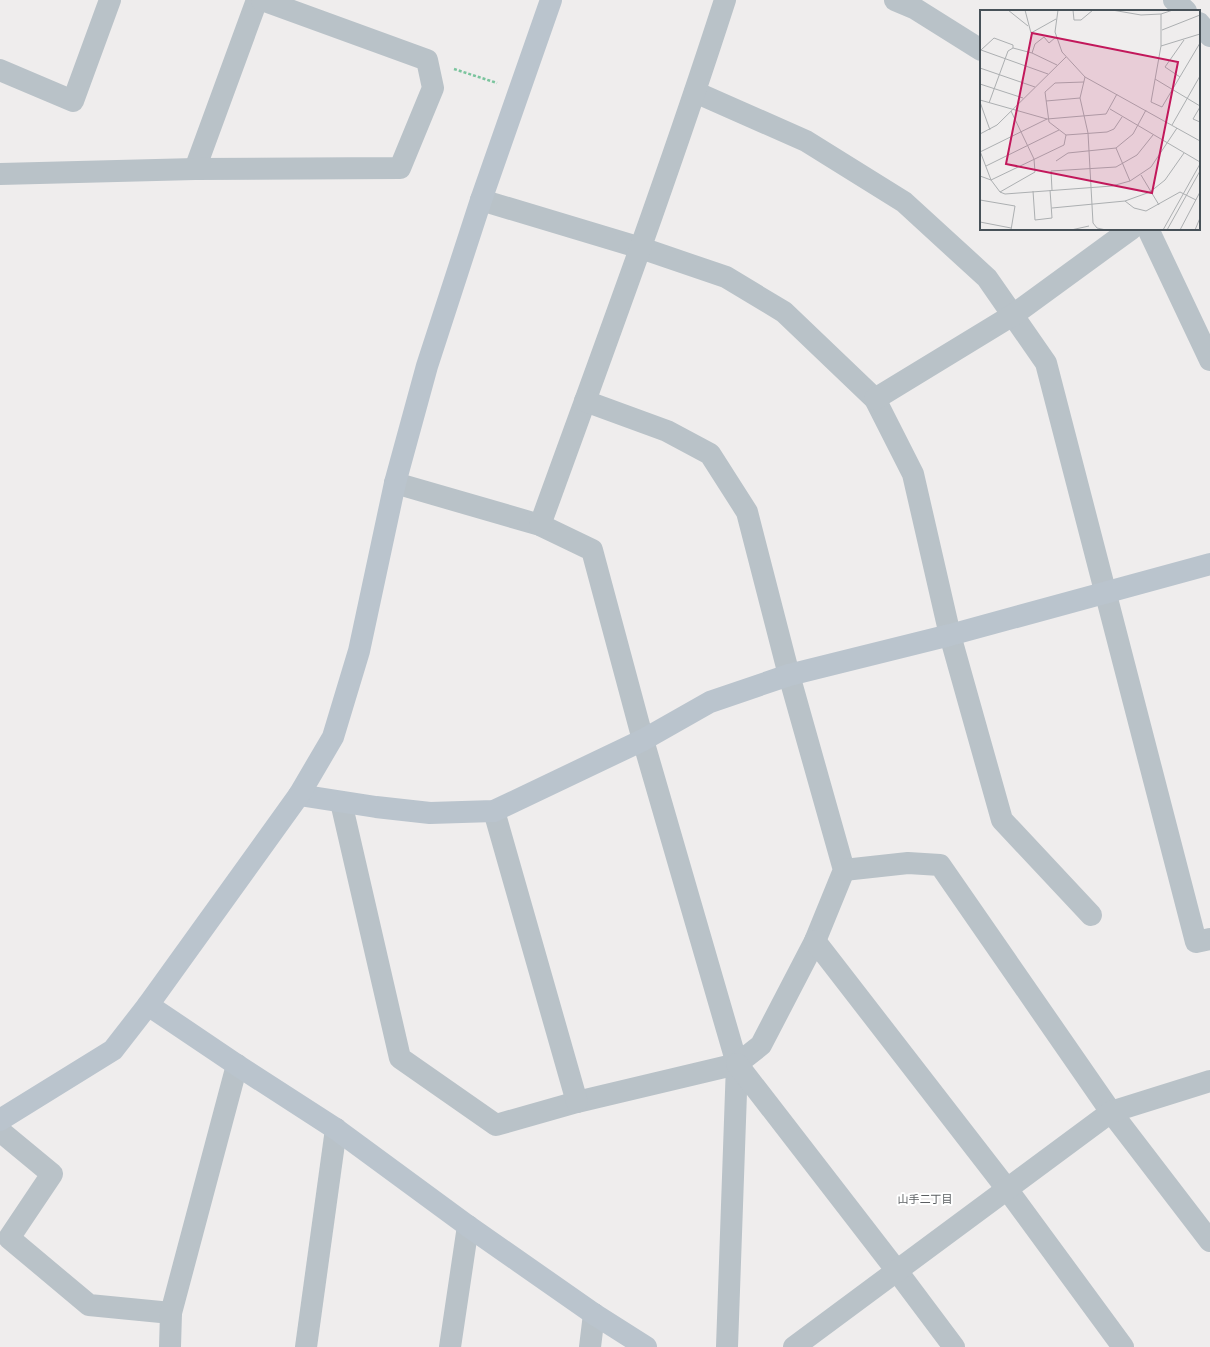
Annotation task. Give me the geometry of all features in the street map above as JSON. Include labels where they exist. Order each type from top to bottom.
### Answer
[{"type":"street","points":[[0,70],[73,100],[110,0]]},
{"type":"street","points":[[194,169],[256,0]]},
{"type":"street","points":[[0,174],[194,169],[400,168],[433,88],[427,60],[262,0]]},
{"type":"street","points":[[0,1120],[113,1050],[299,795],[333,738],[359,651],[395,483],[427,366],[481,200],[551,0]]},
{"type":"street","points":[[540,525],[695,92],[725,0]]},
{"type":"street","points":[[895,0],[914,8],[980,49]]},
{"type":"street","points":[[1174,0],[1185,10]]},
{"type":"street","points":[[695,92],[806,141],[904,202],[987,278],[1046,363],[1104,592],[1196,942],[1210,939]]},
{"type":"street","points":[[481,200],[640,248],[726,277],[784,312],[875,399],[913,474],[950,634],[1002,820],[1091,915]]},
{"type":"street","points":[[875,399],[1013,315],[1130,230]]},
{"type":"street","points":[[1148,230],[1210,360]]},
{"type":"street","points":[[341,802],[400,1058],[496,1125],[577,1102],[737,1064],[761,1045],[815,941],[844,870],[789,675],[747,512],[710,454],[667,431],[585,401]]},
{"type":"street","points":[[395,483],[540,525],[592,550],[643,740],[737,1064],[727,1347]]},
{"type":"street","points":[[299,795],[341,802],[430,813],[494,811],[643,740],[710,702],[789,675],[950,634],[1210,564]]},
{"type":"street","points":[[494,811],[577,1102]]},
{"type":"street","points":[[844,870],[908,864],[940,865],[1111,1112],[1210,1242]]},
{"type":"street","points":[[815,941],[1007,1189],[1122,1347]]},
{"type":"street","points":[[148,1004],[336,1130],[468,1226],[594,1314],[646,1347]]},
{"type":"street","points":[[737,1064],[954,1347]]},
{"type":"street","points":[[170,1347],[171,1313],[237,1065]]},
{"type":"street","points":[[794,1347],[1111,1112],[1210,1081]]},
{"type":"street","points":[[306,1347],[336,1130]]},
{"type":"street","points":[[0,1131],[52,1174],[9,1238],[89,1304],[171,1313]]},
{"type":"street","points":[[450,1347],[468,1226]]},
{"type":"street","points":[[590,1347],[594,1314]]},
{"type":"path","points":[[427,60],[520,91]]},
{"type":"district","name":"山手二丁目","points":[[925,1199]]}]
